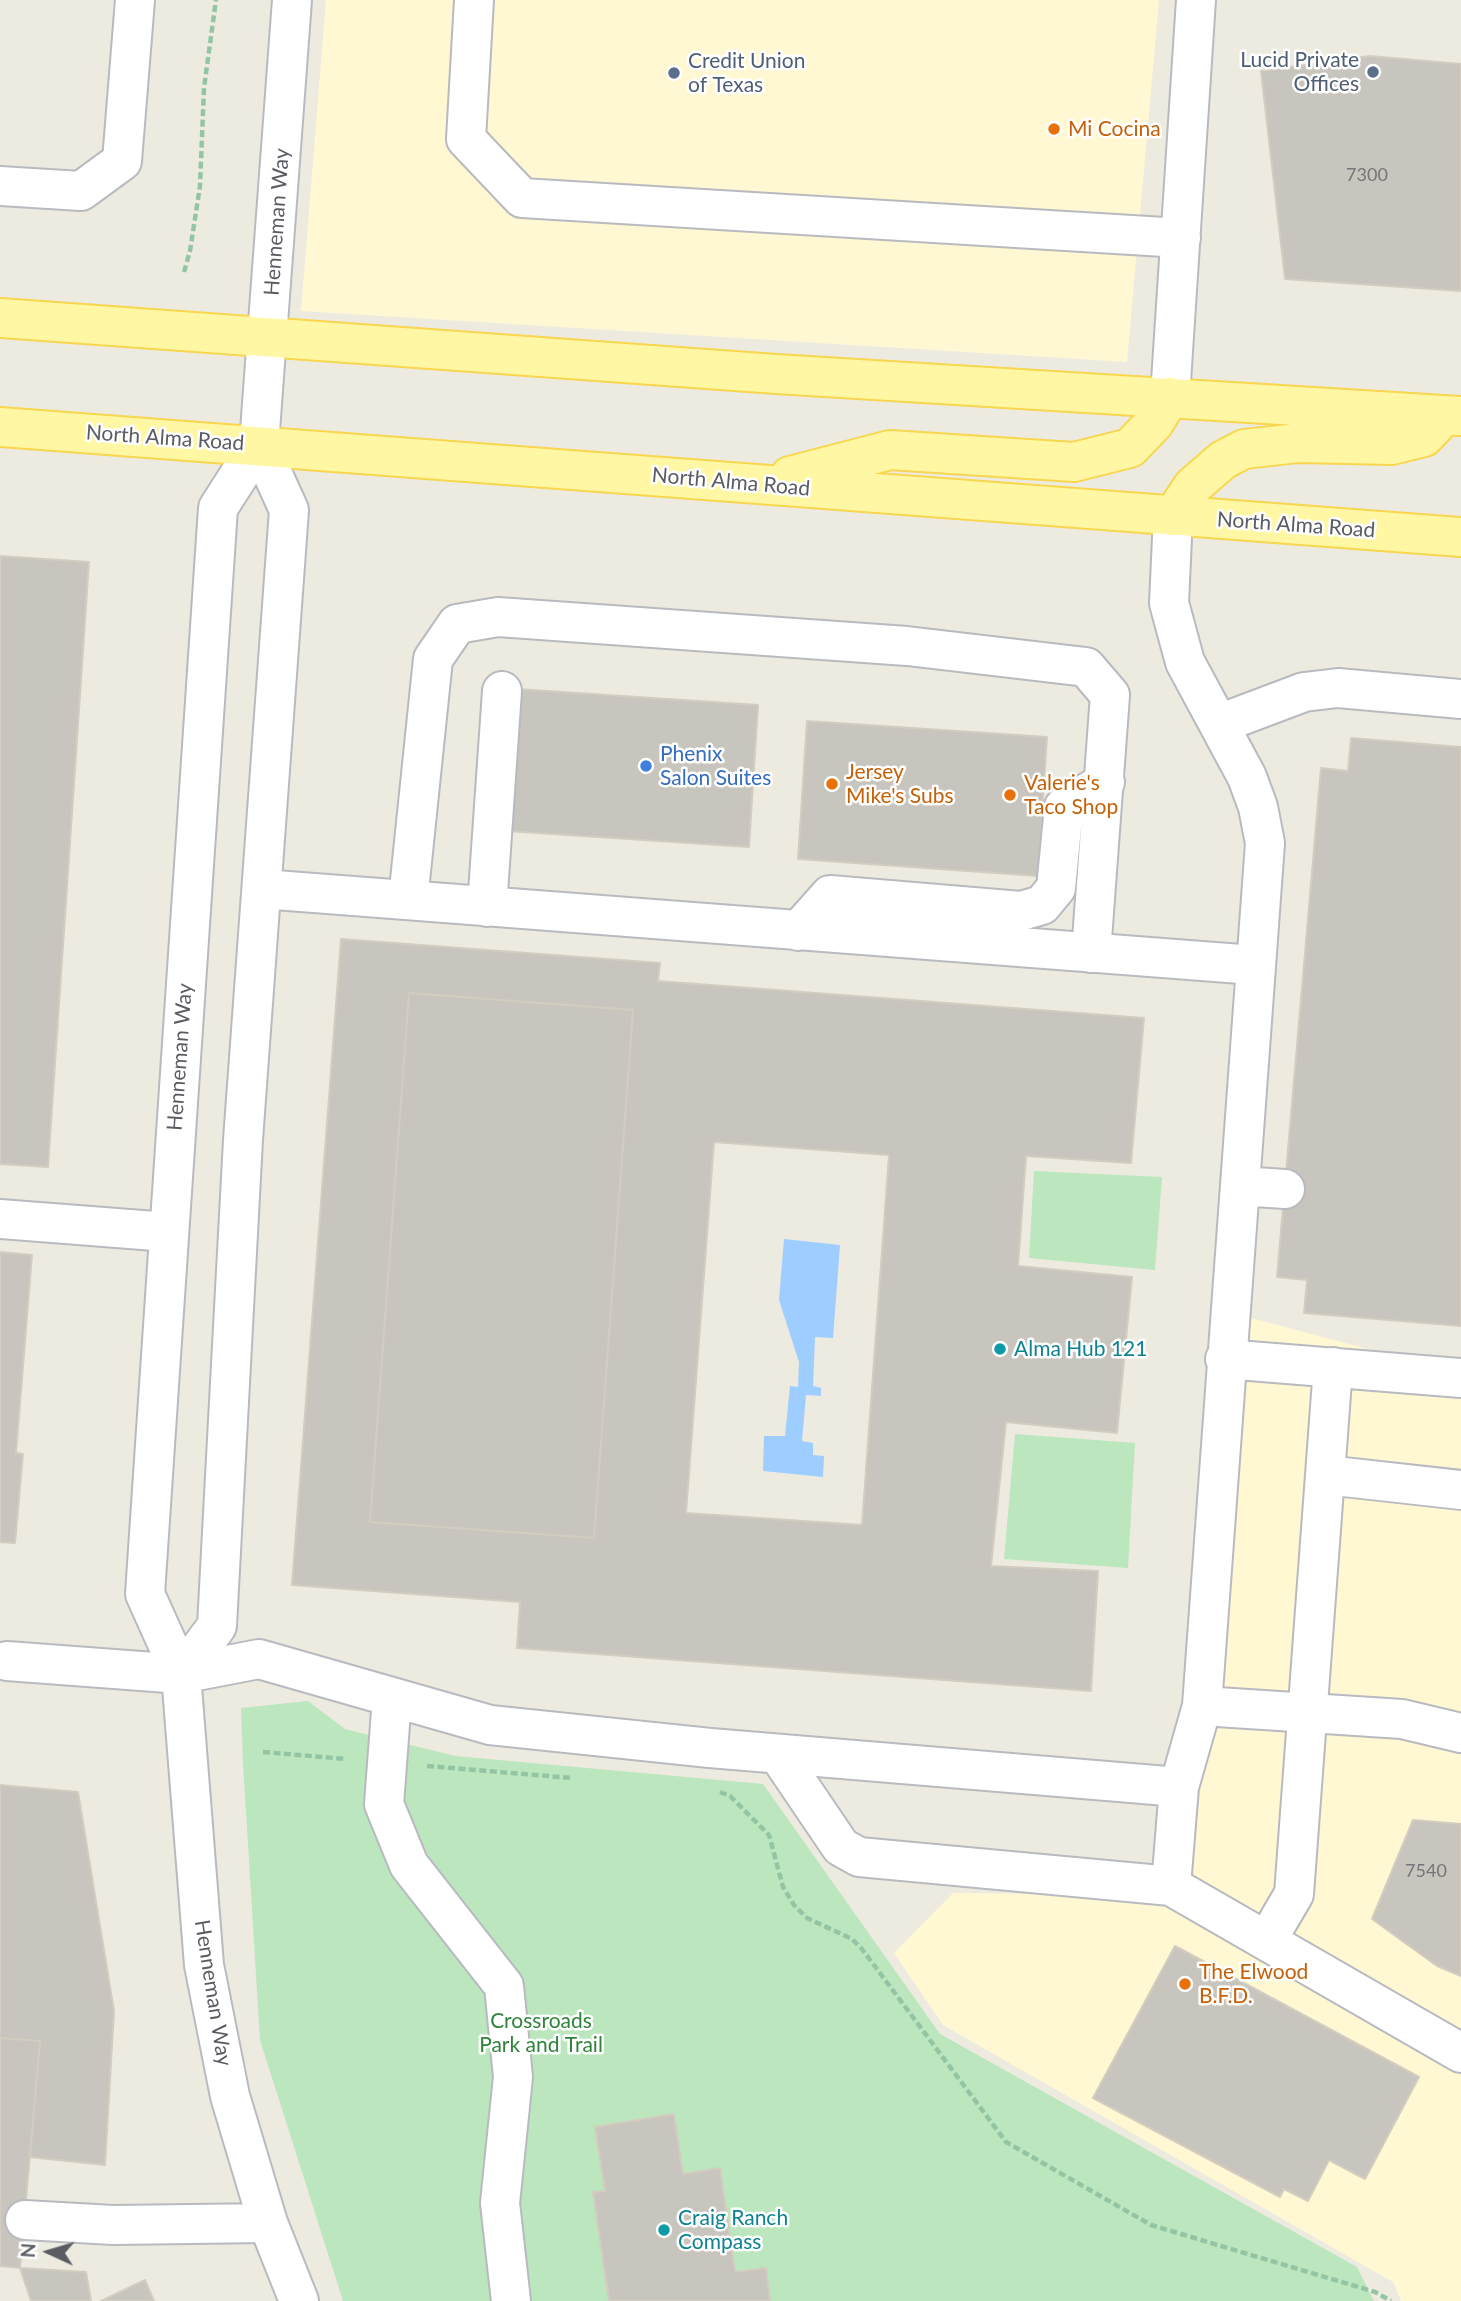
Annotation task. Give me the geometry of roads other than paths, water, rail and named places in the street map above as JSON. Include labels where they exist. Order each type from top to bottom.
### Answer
[{"type":"main road","points":[[0,318],[776,374],[1453,415]]},
{"type":"main road","points":[[759,484],[890,450],[1074,462],[1130,447],[1154,423],[1170,397]]},
{"type":"main road","points":[[1173,516],[1194,486],[1223,460],[1244,449],[1298,443],[1392,445],[1424,438],[1453,415]]},
{"type":"main road","name":"North Alma Road","points":[[0,427],[259,444],[1461,537]]},
{"type":"street","points":[[0,187],[81,191],[122,161],[135,0]]},
{"type":"street","name":"Henneman Way","points":[[292,0],[270,337],[259,444],[218,508],[145,1594],[181,1674],[204,1965],[230,2096],[268,2223],[299,2301]]},
{"type":"street","points":[[474,0],[466,139],[522,198],[1181,238]]},
{"type":"street","points":[[1170,397],[1196,0]]},
{"type":"street","points":[[181,1674],[217,1626],[243,1140],[289,510],[259,444]]},
{"type":"street","points":[[1171,1886],[1179,1787],[1202,1706],[1225,1359],[1265,843],[1258,807],[1247,777],[1185,663],[1168,603],[1173,516]]},
{"type":"street","points":[[408,900],[433,659],[457,624],[498,617],[907,646],[1086,667],[1110,695],[1091,953]]},
{"type":"street","points":[[1219,724],[1304,692],[1338,688],[1461,699]]},
{"type":"street","points":[[488,906],[502,691]]},
{"type":"street","points":[[797,930],[830,895],[1021,911],[1042,905],[1056,888],[1064,807],[1105,782]]},
{"type":"street","points":[[262,889],[1254,965]]},
{"type":"street","points":[[1240,1185],[1285,1189]]},
{"type":"street","points":[[0,1219],[168,1232]]},
{"type":"street","points":[[1225,1359],[1461,1378]]},
{"type":"street","points":[[1267,1940],[1294,1894],[1310,1714],[1333,1367]]},
{"type":"street","points":[[1326,1475],[1461,1490]]},
{"type":"street","points":[[2,1660],[181,1674],[259,1659],[490,1725],[778,1754],[1179,1787]]},
{"type":"street","points":[[392,1698],[384,1804],[409,1865],[504,1986],[513,2077],[500,2203],[511,2301]]},
{"type":"street","points":[[1202,1706],[1402,1719],[1461,1733]]},
{"type":"street","points":[[778,1754],[841,1847],[859,1857],[1171,1886],[1461,2053]]},
{"type":"street","points":[[24,2220],[113,2225],[268,2223]]},
{"type":"water","points":[[784,1239],[840,1245],[833,1338],[815,1337],[813,1386],[821,1388],[821,1396],[806,1395],[802,1441],[813,1443],[813,1455],[824,1456],[823,1477],[763,1471],[764,1436],[785,1436],[790,1386],[798,1387],[799,1362],[779,1300]]},
{"type":"place","name":"Lucid Private Offices","points":[[1373,72]]},
{"type":"place","name":"Credit Union of Texas","points":[[674,73]]},
{"type":"place","name":"Mi Cocina","points":[[1054,129]]},
{"type":"place","name":"Phenix Salon Suites","points":[[646,766]]},
{"type":"place","name":"Jersey Mike's Subs","points":[[832,784]]},
{"type":"place","name":"Valerie's Taco Shop","points":[[1010,795]]},
{"type":"place","name":"Alma Hub 121","points":[[1000,1349]]},
{"type":"place","name":"The Elwood B.F.D.","points":[[1185,1984]]},
{"type":"place","name":"Craig Ranch Compass","points":[[664,2230]]},
{"type":"park label","name":"Crossroads Park and Trail","points":[[541,2033]]}]
